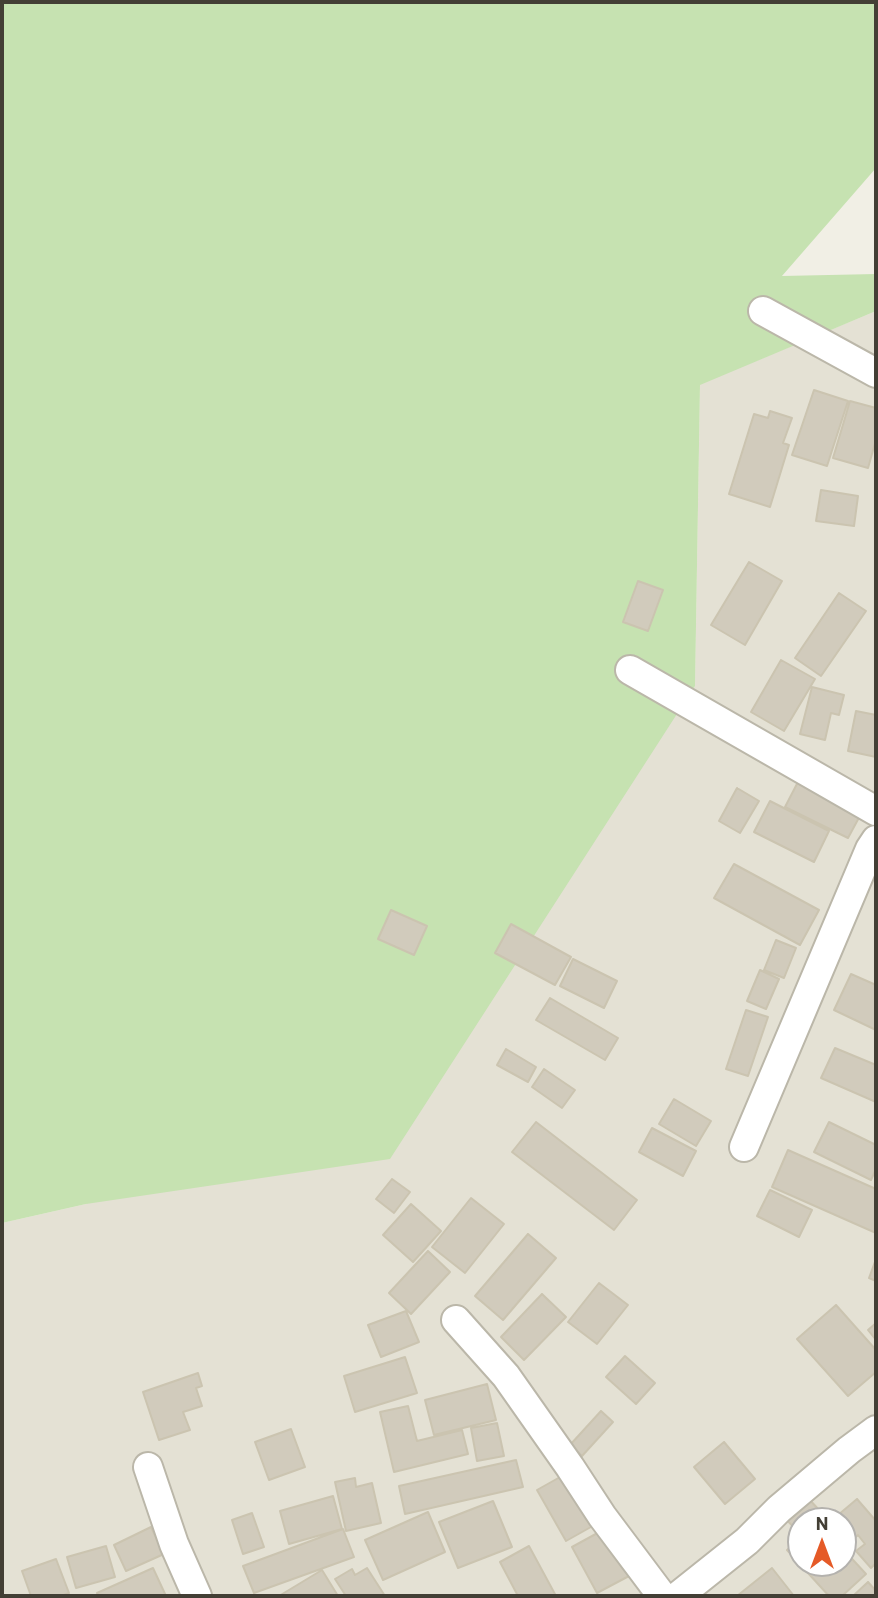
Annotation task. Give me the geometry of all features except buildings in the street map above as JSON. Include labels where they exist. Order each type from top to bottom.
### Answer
[{"type":"street","points":[[763,311],[876,373]]},
{"type":"street","points":[[629,670],[876,811]]},
{"type":"street","points":[[744,1147],[876,840]]},
{"type":"street","points":[[456,1320],[506,1376],[602,1516],[662,1596]]},
{"type":"street","points":[[678,1596],[747,1541],[779,1509],[876,1430]]},
{"type":"street","points":[[148,1467],[174,1544],[197,1596]]},
{"type":"shaded area","points":[[876,311],[876,1596],[2,1596],[2,1223],[86,1204],[695,686],[700,384]]},
{"type":"green space","points":[[2,2],[876,2],[876,168],[782,276],[876,274],[876,311],[700,385],[695,686],[390,1159],[86,1204],[2,1223]]}]
